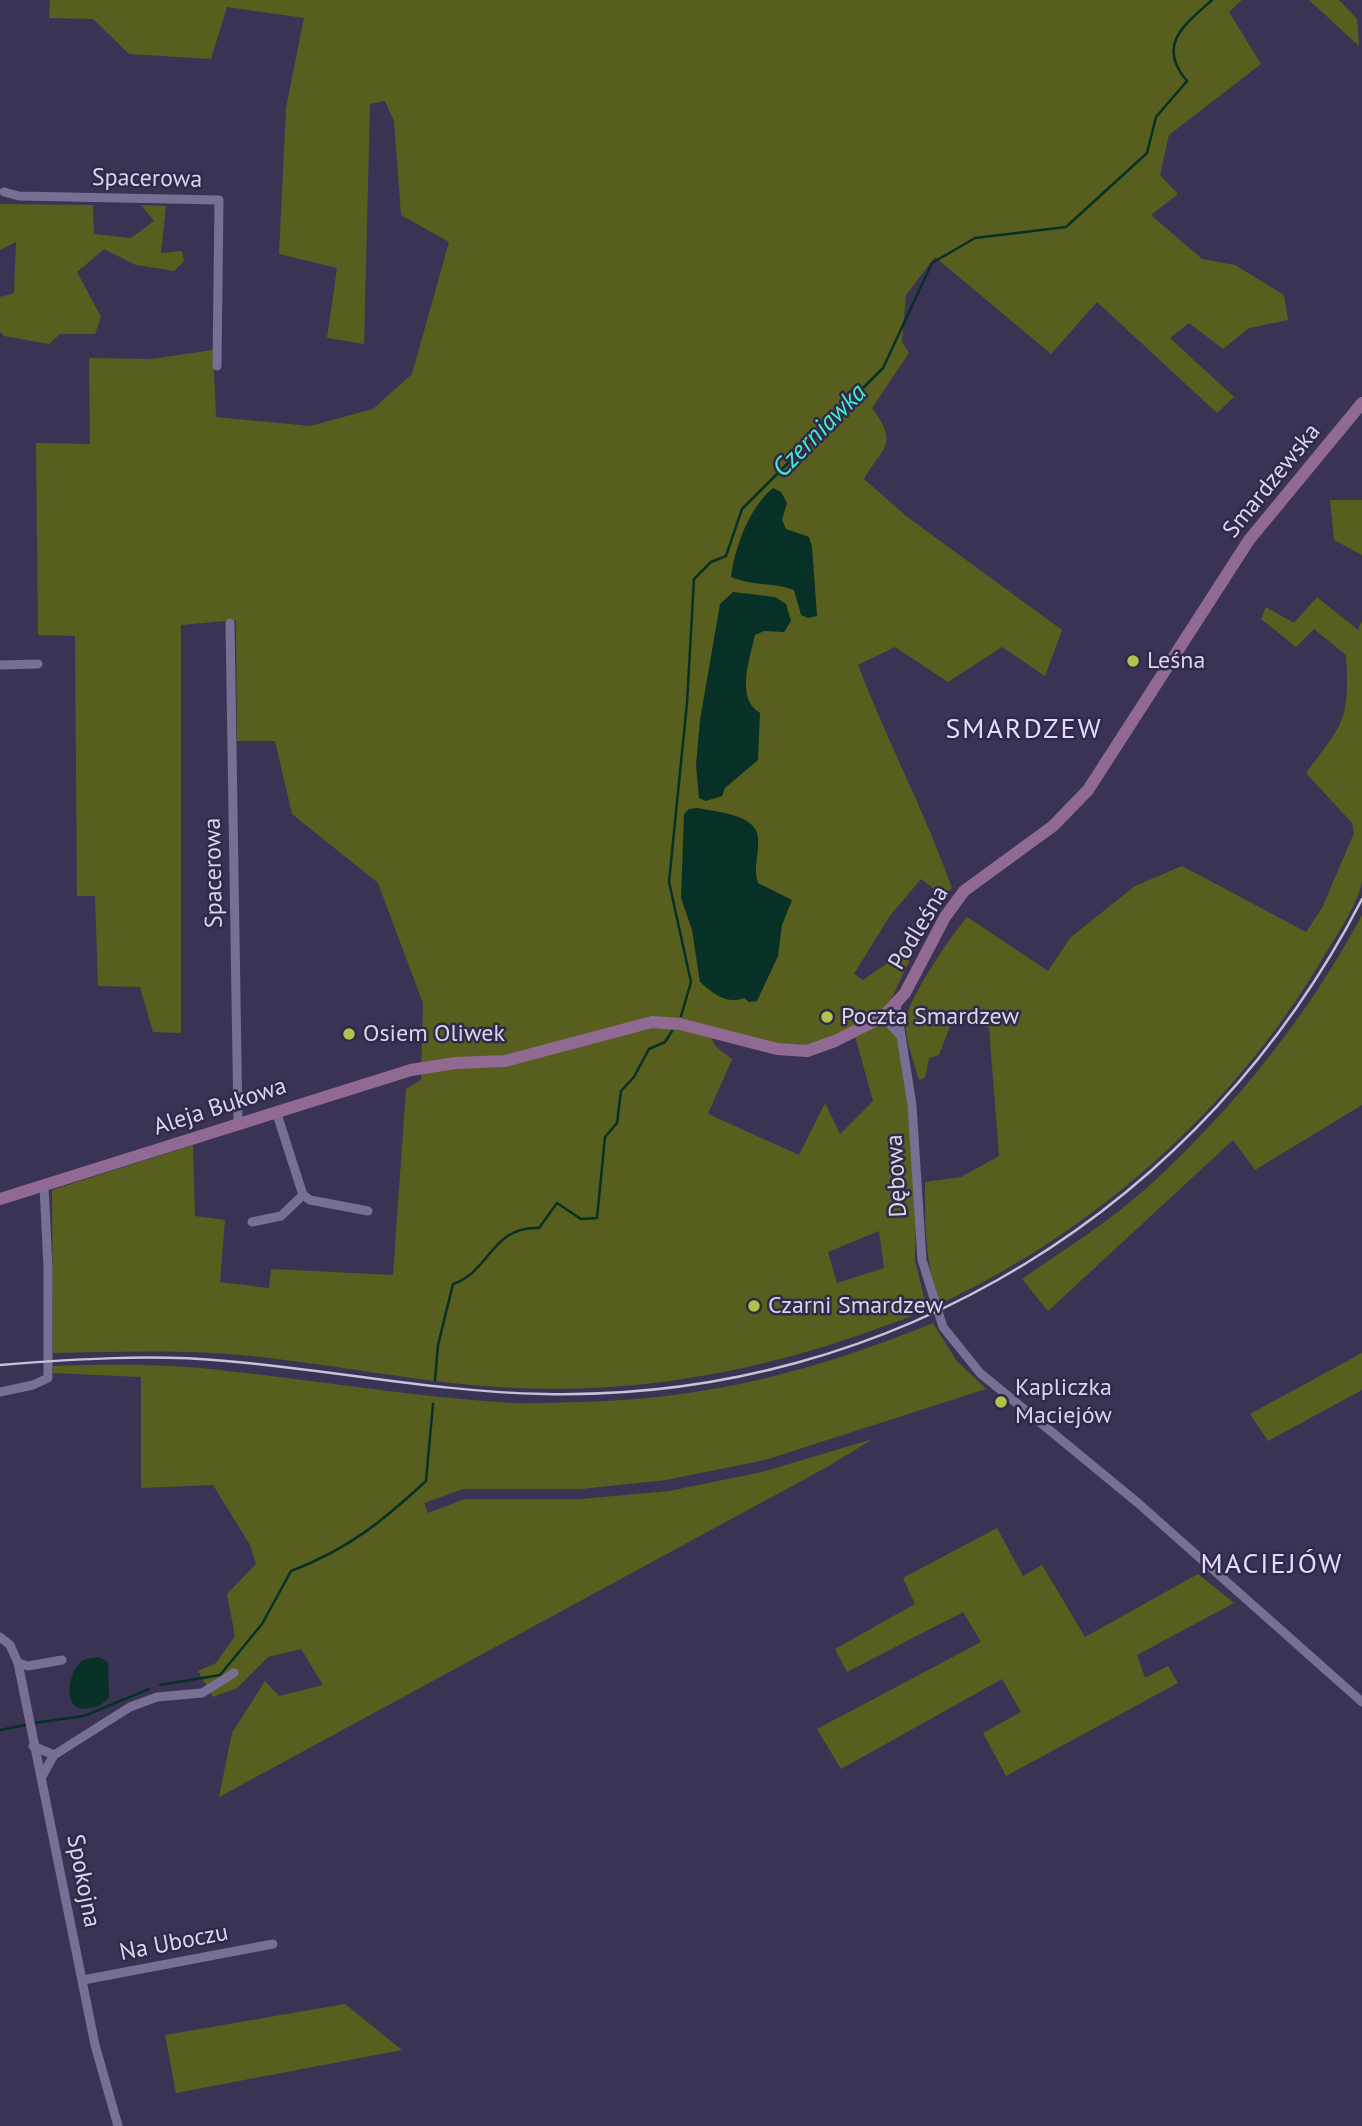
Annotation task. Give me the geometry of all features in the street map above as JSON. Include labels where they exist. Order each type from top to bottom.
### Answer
[{"type":"street","name":"Spacerowa","points":[[4,192],[33,197],[219,200],[218,366]]},
{"type":"street","name":"Smardzewska","points":[[1217,587],[1249,540],[1362,403]]},
{"type":"street","name":"Podleśna","points":[[456,1063],[519,1059],[652,1022],[680,1024],[777,1049],[807,1051],[835,1041],[883,1017],[896,1004],[945,917],[964,891],[1053,826],[1088,790],[1217,587]]},
{"type":"street","name":"Spacerowa","points":[[230,623],[239,1123]]},
{"type":"street","points":[[0,665],[38,664]]},
{"type":"street","name":"Dębowa","points":[[896,1004],[912,1105],[922,1260],[936,1312],[954,1344],[980,1373],[1146,1510],[1362,1702]]},
{"type":"street","points":[[883,1017],[903,1037]]},
{"type":"street","name":"Aleja Bukowa","points":[[0,1199],[399,1072],[456,1063]]},
{"type":"street","points":[[275,1111],[303,1195],[310,1200],[368,1211]]},
{"type":"street","points":[[0,1392],[33,1385],[48,1378],[48,1268],[44,1185]]},
{"type":"street","points":[[252,1222],[281,1216],[303,1195]]},
{"type":"street","name":"Spokojna","points":[[0,1637],[10,1645],[18,1663],[95,2045],[118,2126]]},
{"type":"street","points":[[18,1663],[28,1666],[62,1660]]},
{"type":"street","points":[[41,1778],[54,1755],[130,1707],[157,1697],[202,1693],[234,1673]]},
{"type":"street","points":[[33,1746],[54,1755]]},
{"type":"street","name":"Na Uboczu","points":[[83,1980],[273,1944]]},
{"type":"green space","points":[[50,0],[1242,0],[1229,12],[1261,64],[1169,135],[1160,175],[1178,194],[1151,215],[1202,259],[1235,265],[1284,295],[1288,320],[1249,328],[1223,349],[1189,323],[1170,338],[1234,397],[1217,413],[1097,302],[1051,354],[935,257],[906,295],[902,342],[909,353],[872,408],[887,438],[886,445],[864,479],[906,516],[1062,630],[1045,676],[1002,647],[948,682],[895,647],[858,665],[952,888],[943,896],[921,879],[889,917],[854,974],[863,980],[895,958],[925,927],[883,1017],[903,1037],[917,1175],[915,1260],[927,1310],[826,1346],[726,1372],[624,1386],[571,1389],[480,1386],[227,1354],[53,1353],[52,1190],[193,1145],[195,1216],[225,1220],[220,1282],[269,1288],[271,1269],[393,1275],[406,1089],[421,1080],[423,1003],[378,883],[292,814],[275,741],[237,741],[236,620],[181,625],[181,1033],[153,1032],[140,987],[98,986],[95,896],[77,896],[75,636],[38,635],[36,443],[90,444],[89,358],[151,359],[213,350],[216,417],[310,426],[373,409],[412,374],[449,242],[401,215],[394,121],[385,101],[370,104],[364,344],[327,338],[337,268],[279,254],[286,108],[304,18],[227,7],[211,59],[129,54],[93,19],[49,18]],"holes":[[[709,1032],[807,1051],[854,1032],[873,1101],[840,1134],[825,1103],[799,1155],[708,1114],[732,1059],[715,1046]],[[879,1231],[884,1268],[837,1283],[828,1252]]]},
{"type":"green space","points":[[1309,0],[1339,0],[1357,19],[1359,46]]},
{"type":"green space","points":[[0,204],[93,205],[94,234],[131,238],[154,221],[141,205],[166,206],[161,253],[182,251],[184,261],[174,271],[136,265],[104,249],[77,272],[101,317],[95,334],[60,334],[49,344],[4,336],[0,332],[0,297],[14,293],[16,242],[0,250]]},
{"type":"green space","points":[[1330,500],[1362,500],[1362,555],[1334,540]]},
{"type":"green space","points":[[1317,597],[1358,630],[1362,621],[1362,881],[1351,911],[1285,1015],[1246,1067],[1156,1161],[1106,1202],[1053,1240],[998,1274],[940,1304],[929,1259],[925,1182],[961,1177],[999,1156],[989,1028],[954,1016],[939,1055],[929,1058],[925,1078],[919,1080],[909,1048],[906,1022],[924,979],[967,917],[1048,971],[1071,937],[1135,886],[1182,866],[1306,932],[1322,908],[1354,833],[1352,823],[1306,773],[1329,743],[1342,720],[1347,694],[1346,655],[1314,629],[1296,647],[1261,619],[1266,607],[1294,623]]},
{"type":"green space","points":[[1362,915],[1362,1105],[1255,1170],[1233,1140],[1048,1311],[1022,1279],[1135,1198],[1211,1124],[1268,1059],[1294,1024]]},
{"type":"green space","points":[[933,1323],[956,1360],[986,1389],[765,1460],[666,1480],[581,1489],[463,1489],[424,1503],[428,1513],[465,1499],[581,1499],[669,1491],[762,1472],[873,1439],[827,1467],[219,1797],[232,1733],[265,1681],[279,1696],[323,1685],[301,1649],[268,1657],[237,1688],[213,1697],[198,1671],[216,1663],[235,1636],[227,1594],[256,1564],[250,1545],[213,1485],[141,1488],[141,1377],[53,1373],[53,1366],[162,1366],[511,1403],[627,1400],[717,1388],[760,1379],[846,1355]]},
{"type":"green space","points":[[1362,1353],[1362,1390],[1268,1441],[1250,1414]]},
{"type":"green space","points":[[997,1528],[1023,1576],[1042,1565],[1085,1637],[1198,1574],[1234,1603],[1137,1655],[1145,1678],[1168,1666],[1178,1683],[1006,1776],[983,1733],[1021,1712],[1002,1679],[841,1769],[817,1729],[981,1642],[963,1612],[847,1672],[835,1649],[915,1604],[903,1578]]},
{"type":"green space","points":[[345,2004],[402,2050],[176,2093],[165,2035]]},
{"type":"shaded area","points":[[773,488],[781,492],[787,503],[782,520],[786,529],[809,537],[817,616],[808,618],[801,615],[794,590],[731,577],[744,529],[764,496]]},
{"type":"shaded area","points":[[733,592],[775,597],[786,604],[791,621],[784,632],[764,631],[755,635],[750,655],[746,688],[752,707],[760,713],[758,760],[725,788],[722,796],[706,801],[699,798],[696,765],[700,720],[720,604]]},
{"type":"shaded area","points":[[689,809],[725,813],[751,824],[758,839],[758,883],[792,900],[782,925],[778,956],[757,1001],[749,1002],[744,998],[726,999],[700,982],[692,930],[681,898],[684,814]]},
{"type":"shaded area","points":[[99,1657],[108,1662],[109,1696],[95,1707],[76,1707],[69,1690],[74,1671],[84,1660]]},
{"type":"waterway","name":"Czerniawka","points":[[681,1016],[691,982],[669,882],[687,703],[694,579],[711,562],[726,556],[742,509],[883,368],[932,263],[975,238],[1066,227],[1147,153],[1156,117],[1187,81],[1174,57],[1177,36],[1212,0]]},
{"type":"waterway","name":"Czerniawka","points":[[435,1380],[438,1345],[453,1284],[466,1278],[511,1234],[523,1229],[539,1228],[557,1203],[581,1219],[597,1218],[605,1137],[617,1123],[621,1091],[634,1077],[649,1049],[665,1042],[672,1031]]},
{"type":"waterway","name":"Czerniawka","points":[[160,1685],[220,1675],[262,1624],[291,1571],[347,1544],[395,1509],[426,1481],[433,1404]]},
{"type":"waterway","name":"Czerniawka","points":[[33,1723],[84,1716],[149,1689]]},
{"type":"waterway","name":"Czerniawka","points":[[0,1730],[25,1725]]},
{"type":"railway","points":[[0,1365],[113,1358],[198,1359],[425,1385],[545,1394],[673,1387],[797,1363],[914,1321],[1024,1264],[1126,1192],[1216,1107],[1296,1009],[1362,899]]},
{"type":"place","name":"Leśna","points":[[1133,661]]},
{"type":"place","name":"Poczta Smardzew","points":[[827,1017]]},
{"type":"place","name":"Osiem Oliwek","points":[[349,1034]]},
{"type":"place","name":"Czarni Smardzew","points":[[754,1306]]},
{"type":"place","name":"Kapliczka Maciejów","points":[[1001,1402]]},
{"type":"district","name":"SMARDZEW","points":[[1024,730]]},
{"type":"district","name":"MACIEJÓW","points":[[1272,1565]]}]
